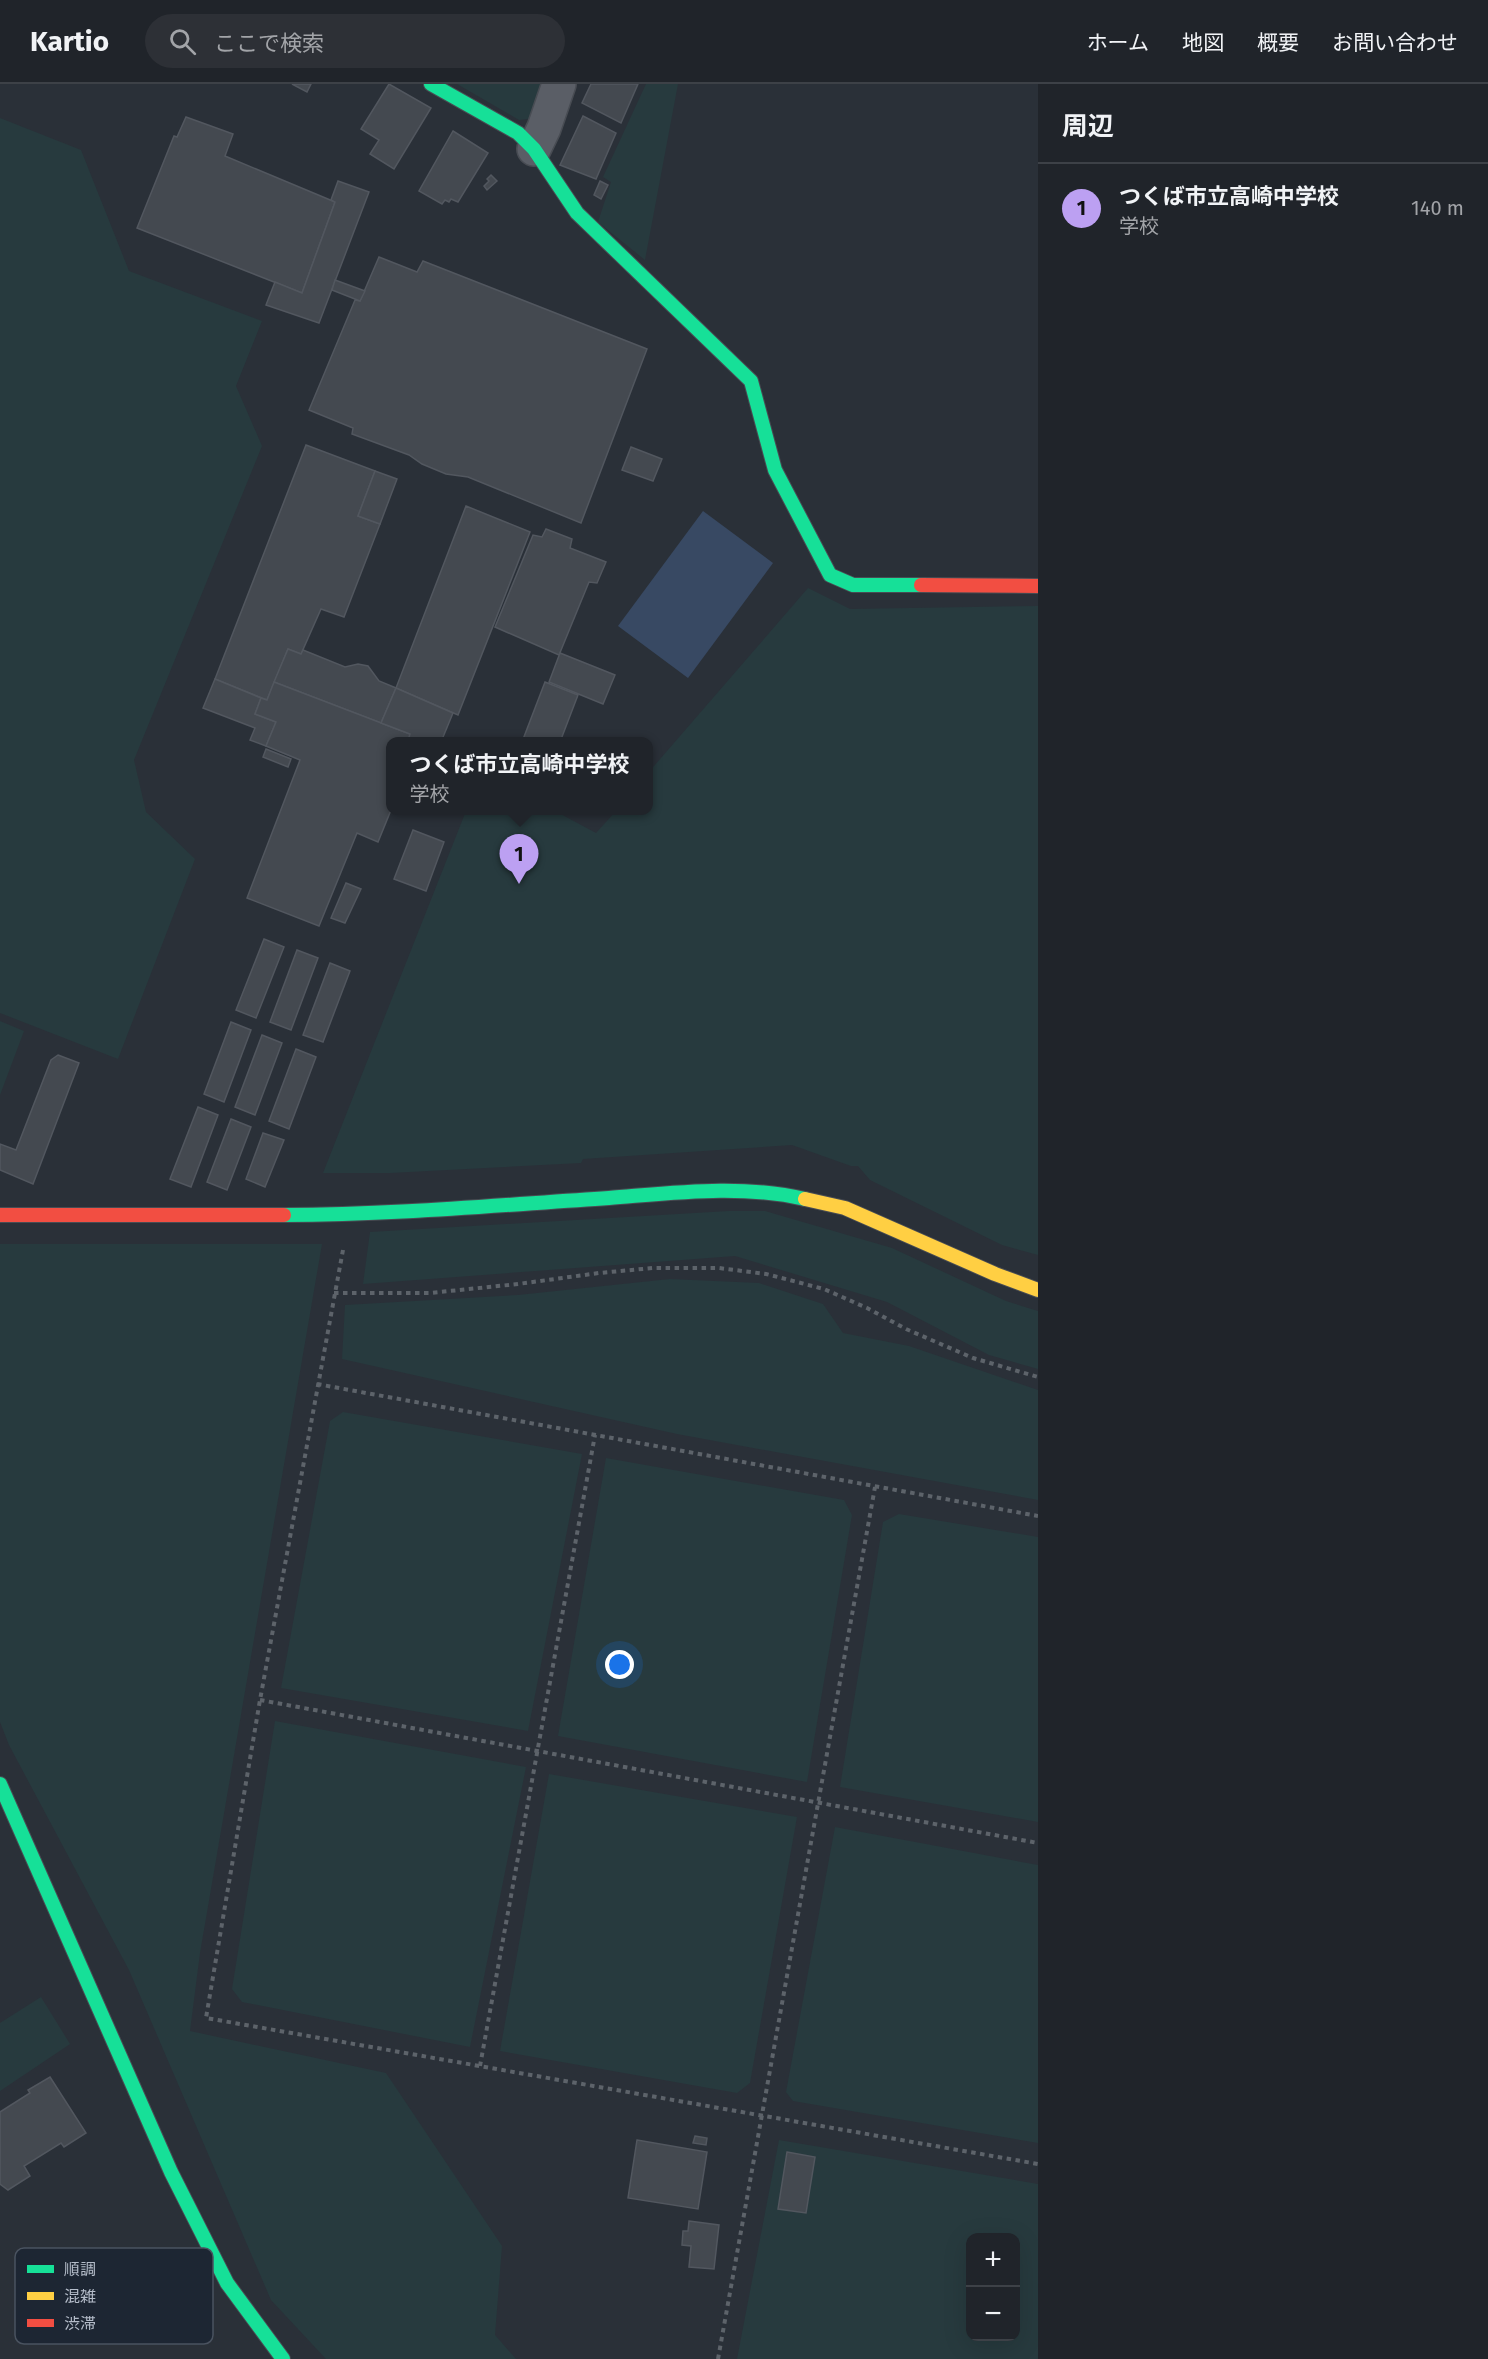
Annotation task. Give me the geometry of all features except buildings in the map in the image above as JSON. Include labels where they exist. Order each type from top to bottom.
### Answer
[{"type":"street","points":[[431,84],[518,133],[534,149],[577,213],[751,381],[775,470],[830,575],[853,585],[1038,586]]},
{"type":"street","points":[[534,149],[559,84]]},
{"type":"street","points":[[0,1215],[349,1215],[726,1190],[789,1195],[845,1208],[995,1274],[1038,1290]]},
{"type":"street","points":[[0,1784],[171,2172],[209,2248]]},
{"type":"street","points":[[213,2255],[227,2283],[283,2359]]},
{"type":"path","points":[[349,1215],[260,1700],[206,2018],[1038,2164]]},
{"type":"path","points":[[334,1293],[430,1293],[653,1268],[719,1268],[766,1274],[824,1289],[906,1329],[973,1358],[1038,1377]]},
{"type":"path","points":[[317,1384],[1038,1516]]},
{"type":"path","points":[[480,2066],[595,1435]]},
{"type":"path","points":[[718,2359],[875,1487]]},
{"type":"path","points":[[260,1700],[1038,1843]]},
{"type":"green space","points":[[457,84],[546,84],[536,118],[519,120]]},
{"type":"green space","points":[[646,84],[678,84],[645,260],[598,222],[611,182],[603,177]]},
{"type":"green space","points":[[0,118],[81,150],[129,271],[262,321],[236,386],[262,446],[134,760],[146,812],[195,859],[118,1059],[0,1013]]},
{"type":"green space","points":[[808,588],[850,609],[1038,606],[1038,1255],[1002,1245],[870,1180],[858,1166],[851,1166],[792,1145],[583,1159],[581,1163],[390,1173],[323,1173],[464,815],[562,815],[596,833],[612,815],[653,815],[653,767]]},
{"type":"green space","points":[[0,1021],[24,1031],[0,1095]]},
{"type":"green space","points":[[729,1211],[765,1211],[892,1248],[1006,1301],[1038,1311],[1038,1369],[989,1355],[887,1302],[735,1256],[363,1284],[370,1232]]},
{"type":"green space","points":[[0,1244],[322,1244],[200,1953],[190,2031],[386,2073],[502,2246],[495,2335],[516,2359],[326,2359],[271,2300],[129,1970],[9,1745],[0,1722]]},
{"type":"green space","points":[[670,1279],[759,1283],[823,1304],[843,1333],[909,1346],[1038,1390],[1038,1500],[677,1434],[342,1359],[345,1305],[518,1295]]},
{"type":"green space","points":[[343,1412],[582,1454],[528,1731],[281,1688],[330,1421]]},
{"type":"green space","points":[[606,1458],[844,1500],[852,1515],[807,1782],[558,1736]]},
{"type":"green space","points":[[899,1514],[1038,1537],[1038,1822],[840,1787],[883,1522]]},
{"type":"green space","points":[[275,1721],[526,1767],[470,2047],[242,2002],[232,1989]]},
{"type":"green space","points":[[549,1774],[797,1817],[750,2083],[737,2093],[500,2051]]},
{"type":"green space","points":[[835,1827],[1038,1865],[1038,2143],[793,2101],[786,2092]]},
{"type":"green space","points":[[41,1997],[70,2044],[0,2091],[0,2023]]},
{"type":"green space","points":[[779,2140],[1038,2184],[1038,2359],[737,2359]]},
{"type":"water","points":[[703,511],[773,563],[688,678],[618,626]]},
{"type":"traffic: fast","points":[[431,84],[518,133],[534,149],[577,213],[751,381],[775,470],[830,575],[853,585],[921,585]]},
{"type":"traffic: fast","points":[[284,1215],[406,1211],[707,1191],[781,1194],[805,1199]]},
{"type":"traffic: fast","points":[[0,1784],[171,2172],[209,2248]]},
{"type":"traffic: fast","points":[[213,2255],[227,2283],[283,2359]]},
{"type":"traffic: slow","points":[[805,1199],[845,1208],[995,1274],[1038,1290]]},
{"type":"traffic: jam","points":[[921,585],[1038,586]]},
{"type":"traffic: jam","points":[[0,1215],[284,1215]]},
{"type":"place","name":"つくば市立高崎中学校","points":[[519,884]]}]
